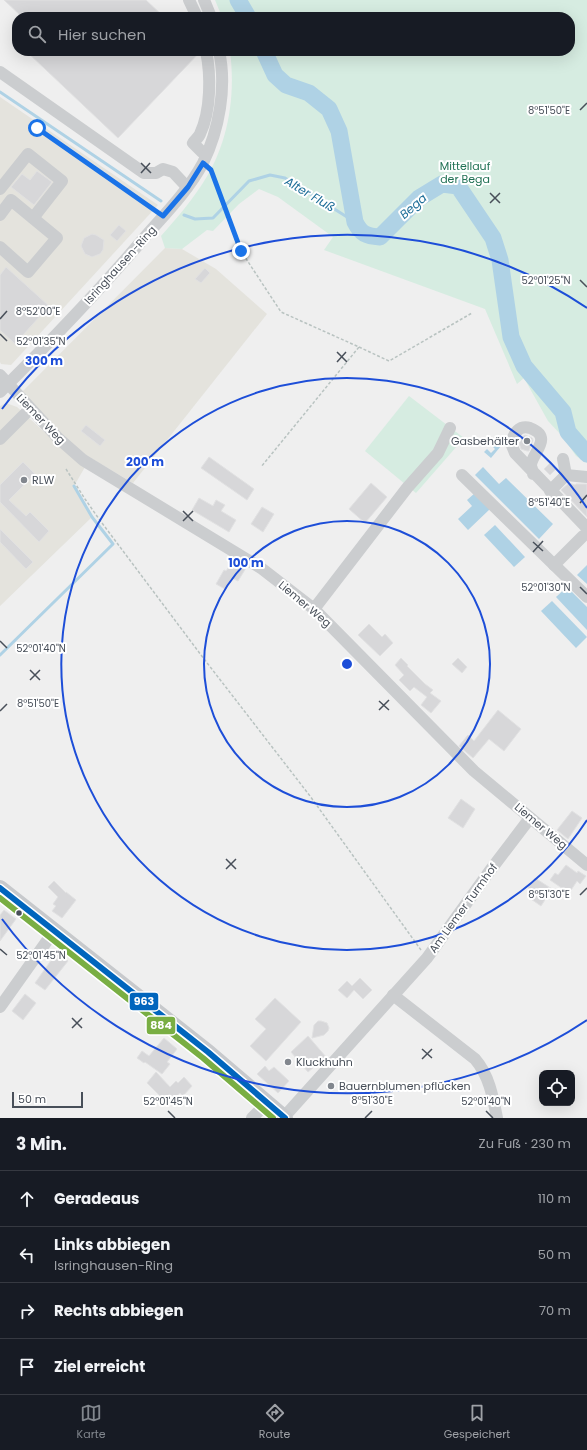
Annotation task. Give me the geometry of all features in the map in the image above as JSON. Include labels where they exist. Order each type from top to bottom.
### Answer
[{"type":"main road","points":[[0,888],[205,1049],[285,1117]]},
{"type":"street","points":[[189,0],[195,12]]},
{"type":"street","points":[[204,0],[209,12]]},
{"type":"street","points":[[205,158],[202,152],[192,143],[200,134],[205,119],[209,90],[207,56]]},
{"type":"street","name":"Isringhausen-Ring","points":[[2,384],[114,273],[188,187],[205,158],[218,119],[222,89],[220,56]]},
{"type":"street","points":[[0,72],[144,173],[156,173],[163,169],[173,172],[188,187]]},
{"type":"street","points":[[0,247],[28,272],[57,238],[11,200],[0,190],[28,154],[62,181],[33,218]]},
{"type":"street","points":[[0,215],[11,200]]},
{"type":"street","name":"Liemer Weg","points":[[2,384],[83,460],[261,568],[314,609],[474,771],[587,864]]},
{"type":"street","points":[[0,439],[30,409]]},
{"type":"street","points":[[314,609],[407,488],[438,453],[450,428]]},
{"type":"street","points":[[563,459],[566,475]]},
{"type":"street","points":[[533,474],[587,528]]},
{"type":"street","points":[[462,475],[587,598]]},
{"type":"street","points":[[566,475],[587,477]]},
{"type":"street","points":[[550,491],[566,475]]},
{"type":"street","points":[[554,565],[583,536],[587,534]]},
{"type":"street","name":"Am Liemer Turmhof","points":[[285,1117],[426,958],[530,818]]},
{"type":"street","points":[[0,1007],[54,931]]},
{"type":"street","points":[[394,995],[475,1059],[483,1068],[490,1086],[497,1118]]},
{"type":"street","points":[[252,1118],[268,1102]]},
{"type":"path","points":[[37,128],[163,216]]},
{"type":"path","points":[[205,158],[211,170],[241,251],[281,312],[389,361],[472,313]]},
{"type":"path","points":[[261,467],[359,347]]},
{"type":"path","points":[[66,469],[96,514],[201,655],[310,796],[426,958]]},
{"type":"shaded area","points":[[0,97],[158,205],[11,365],[1,364],[0,362]]},
{"type":"shaded area","points":[[165,248],[182,249],[216,269],[267,314],[133,483],[79,451],[21,393]]},
{"type":"shaded area","points":[[6,403],[17,407],[85,467],[74,486],[92,517],[0,606],[0,406]]},
{"type":"green space","name":"Mittellauf der Bega","points":[[215,0],[587,0],[587,463],[576,456],[563,437],[548,421],[524,378],[517,384],[485,309],[324,250],[333,237],[278,197],[259,189],[239,204],[213,231],[207,230],[182,249],[165,248],[161,236],[201,186],[218,155],[224,138],[231,104],[232,69],[231,56],[575,56],[575,12],[220,12]]},
{"type":"green space","points":[[409,396],[464,438],[416,493],[365,451]]},
{"type":"water","points":[[490,437],[501,446],[491,458],[484,452],[487,449],[491,453],[495,449],[487,441]]},
{"type":"water","points":[[483,467],[499,484],[506,478],[553,524],[539,539],[475,475]]},
{"type":"water","points":[[475,493],[490,509],[468,530],[458,519],[472,506],[467,500]]},
{"type":"water","points":[[495,525],[525,557],[514,567],[484,535]]},
{"type":"water","points":[[587,565],[587,584],[577,575]]},
{"type":"water","points":[[567,587],[587,607],[587,630],[556,597]]},
{"type":"water","points":[[552,601],[587,637],[576,648],[541,611]]},
{"type":"building","points":[[4,0],[146,0],[159,12],[17,12]]},
{"type":"building","points":[[31,56],[196,56],[118,138]]},
{"type":"building","points":[[37,171],[52,182],[34,205],[11,187],[22,174],[30,180]]},
{"type":"building","points":[[119,225],[126,231],[117,241],[110,235]]},
{"type":"building","points":[[92,234],[104,240],[103,250],[100,254],[92,257],[85,254],[81,246],[84,238]]},
{"type":"building","points":[[6,267],[49,306],[15,344],[0,330],[0,275]]},
{"type":"building","points":[[205,268],[210,273],[201,283],[195,279]]},
{"type":"building","points":[[86,425],[105,440],[100,446],[81,431]]},
{"type":"building","points":[[525,435],[533,440],[529,451],[521,449],[519,443]]},
{"type":"building","points":[[209,457],[254,489],[247,500],[201,468]]},
{"type":"building","points":[[23,462],[35,474],[9,500],[26,516],[30,512],[49,531],[39,542],[0,502],[0,485]]},
{"type":"building","points":[[550,463],[556,469],[550,475],[544,469]]},
{"type":"building","points":[[371,483],[387,497],[365,523],[349,509]]},
{"type":"building","points":[[569,483],[575,485],[587,484],[587,517],[561,490]]},
{"type":"building","points":[[199,498],[213,506],[216,500],[225,505],[221,511],[236,520],[229,532],[192,510]]},
{"type":"building","points":[[262,507],[274,514],[263,532],[251,524]]},
{"type":"building","points":[[0,529],[33,562],[26,569],[0,542]]},
{"type":"building","points":[[234,564],[239,567],[243,566],[246,568],[238,581],[232,578],[225,589],[216,584],[224,570],[226,571],[229,567],[231,568]]},
{"type":"building","points":[[369,624],[382,637],[385,634],[393,643],[380,656],[358,635]]},
{"type":"building","points":[[401,658],[425,684],[433,690],[430,693],[441,701],[431,713],[421,705],[427,697],[414,687],[410,691],[399,680],[404,675],[395,665]]},
{"type":"building","points":[[458,658],[467,667],[462,673],[452,664]]},
{"type":"building","points":[[498,710],[521,729],[504,751],[489,739],[473,758],[459,746],[468,735],[474,741]]},
{"type":"building","points":[[461,799],[475,809],[463,828],[448,818]]},
{"type":"building","points":[[572,811],[582,818],[568,839],[557,830]]},
{"type":"building","points":[[566,865],[577,873],[578,871],[586,876],[580,884],[577,881],[569,893],[550,880],[555,873],[558,875]]},
{"type":"building","points":[[535,878],[552,889],[541,906],[528,897],[532,890],[528,888]]},
{"type":"building","points":[[54,881],[66,893],[76,900],[62,918],[52,911],[56,906],[53,904],[58,897],[48,887]]},
{"type":"building","points":[[4,910],[16,919],[0,941],[0,915]]},
{"type":"building","points":[[57,952],[68,961],[45,990],[35,983]]},
{"type":"building","points":[[360,978],[372,990],[363,999],[354,990],[347,998],[338,990],[347,981],[352,986]]},
{"type":"building","points":[[25,994],[36,1003],[23,1020],[12,1011]]},
{"type":"building","points":[[275,998],[301,1022],[266,1061],[250,1046],[266,1029],[255,1019]]},
{"type":"building","points":[[318,1021],[327,1023],[329,1028],[328,1031],[324,1035],[312,1038],[314,1025]]},
{"type":"building","points":[[308,1036],[326,1057],[308,1072],[291,1052]]},
{"type":"building","points":[[164,1038],[177,1049],[167,1062],[170,1064],[162,1074],[137,1058],[142,1051],[149,1056]]},
{"type":"building","points":[[265,1066],[269,1071],[274,1067],[289,1081],[278,1093],[257,1074]]},
{"type":"building","points":[[156,1072],[170,1087],[176,1081],[178,1083],[184,1077],[192,1086],[183,1096],[180,1093],[168,1104],[147,1083]]},
{"type":"waterway","name":"Bega","points":[[238,0],[245,12]]},
{"type":"waterway","name":"Bega","points":[[266,56],[275,75],[286,85],[309,93],[329,109],[339,131],[355,222],[364,234],[380,237],[419,198],[442,184],[458,186],[493,238],[500,260],[511,337],[524,366],[563,412],[568,432],[587,454]]},
{"type":"waterway","name":"Alter Fluß","points":[[0,92],[161,201]]},
{"type":"waterway","name":"Alter Fluß","points":[[184,215],[195,219],[213,218],[249,181],[270,175],[285,178],[355,222]]},
{"type":"waterway","points":[[0,655],[113,544],[92,517],[74,486]]},
{"type":"transit line","name":"963","points":[[0,888],[208,1052],[285,1118]]},
{"type":"transit line","name":"884","points":[[0,898],[203,1058],[273,1118]]},
{"type":"place","name":"Gasbehälter","points":[[527,441]]},
{"type":"place","name":"RLW","points":[[24,480]]},
{"type":"place","name":"Kluckhuhn","points":[[288,1062]]},
{"type":"place","name":"Bauernblumen pflücken","points":[[331,1086]]},
{"type":"route","points":[[37,128],[163,216],[188,187],[203,163],[211,170],[241,251]]}]
